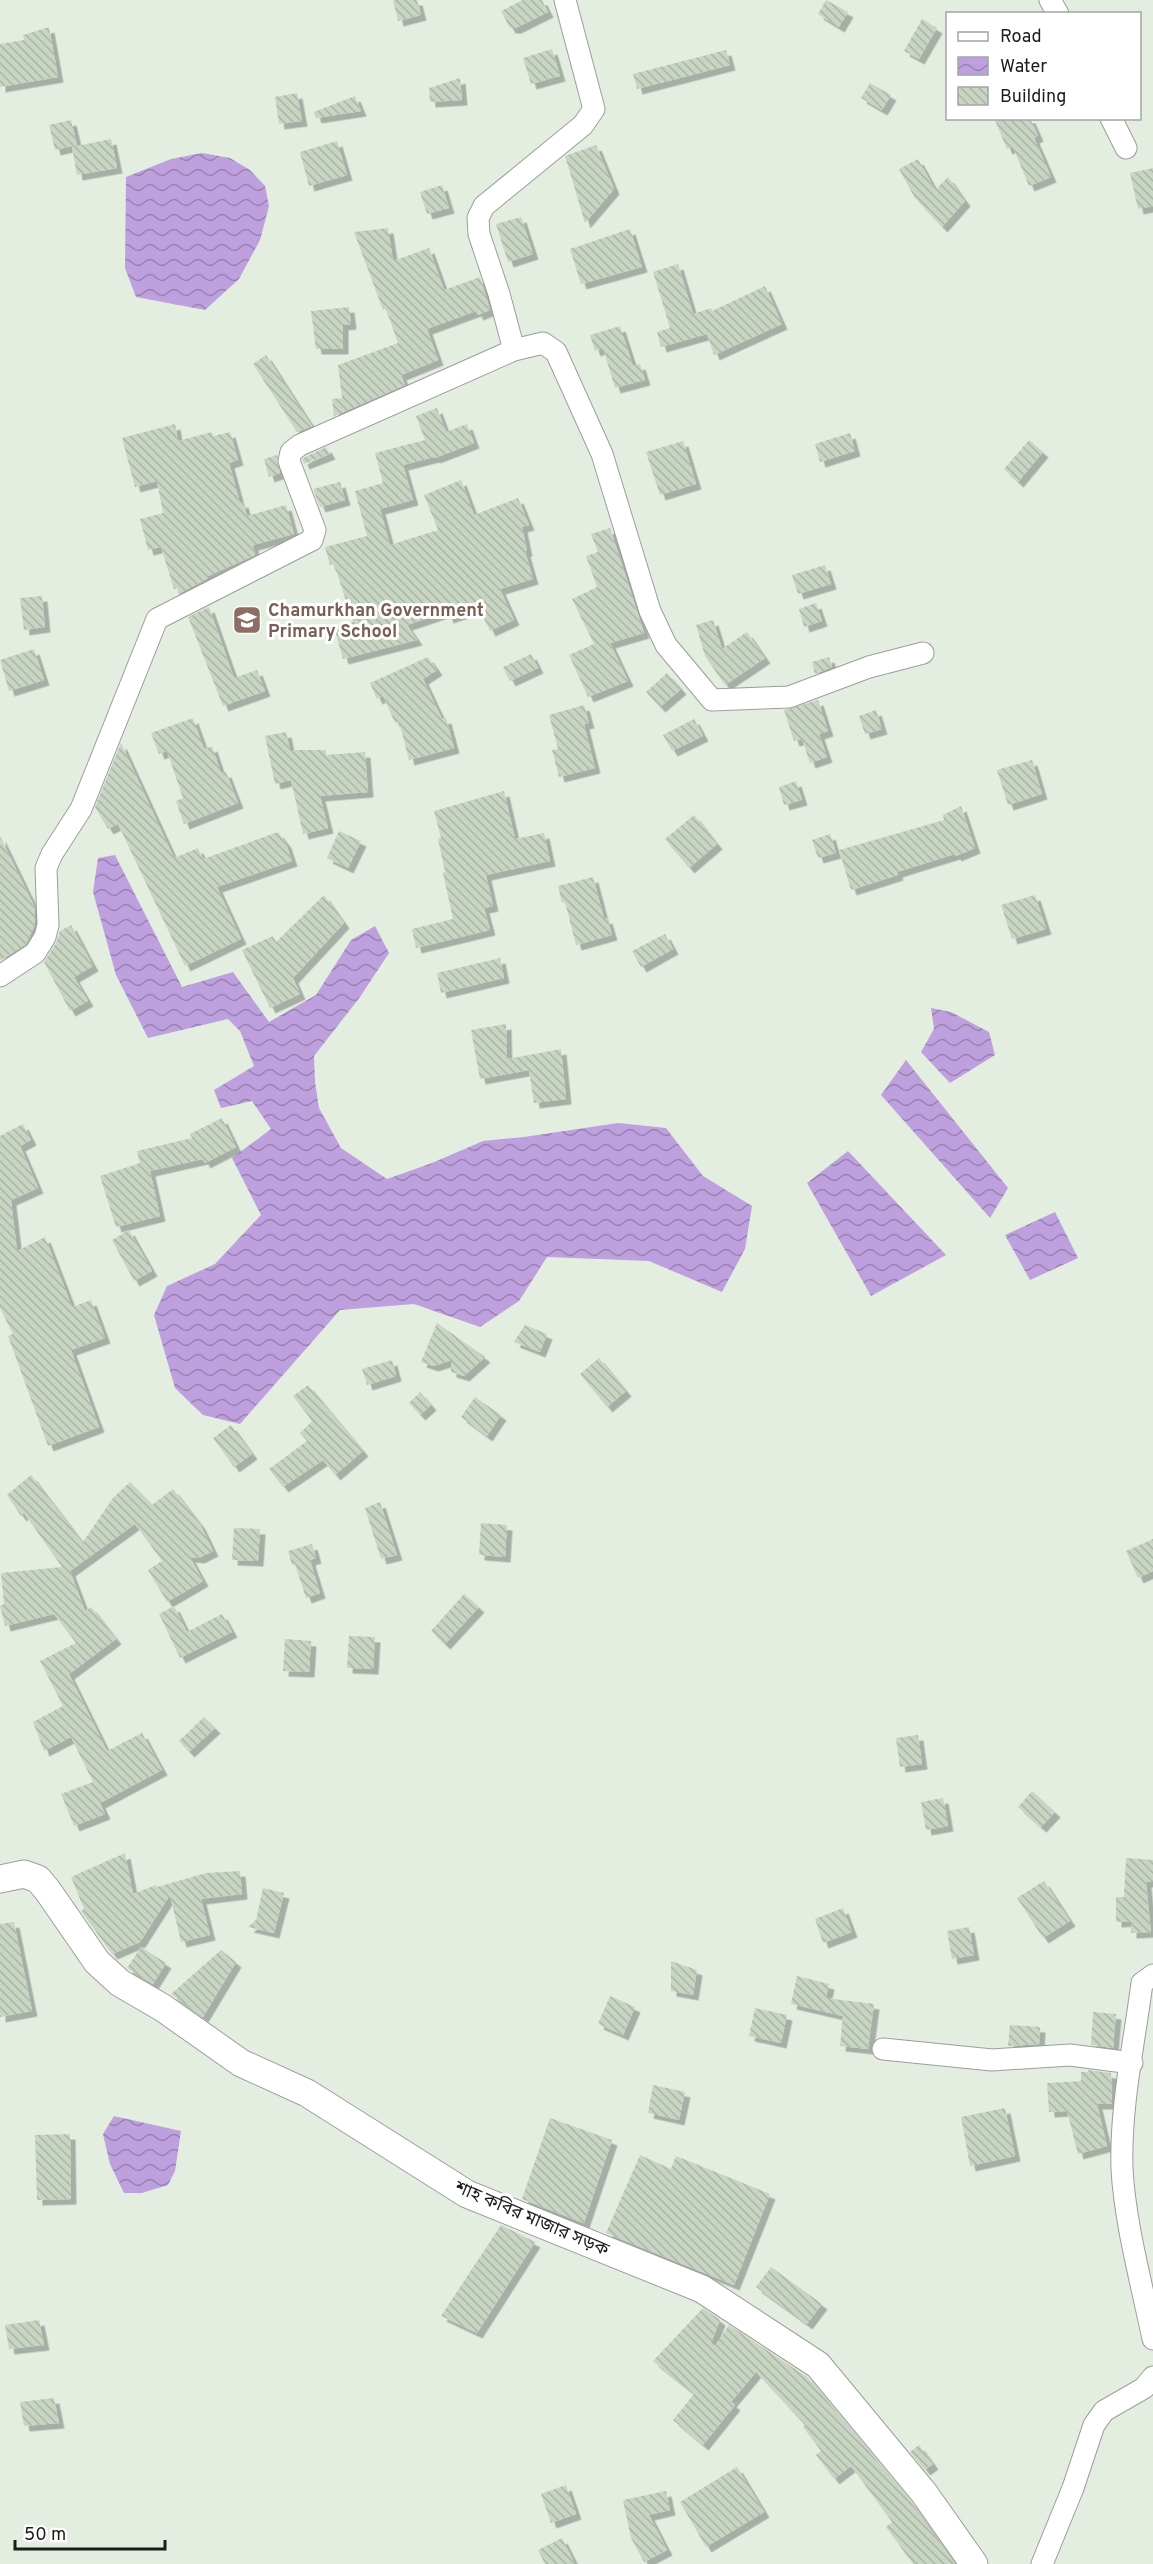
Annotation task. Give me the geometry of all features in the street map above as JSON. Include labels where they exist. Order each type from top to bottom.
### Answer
[{"type":"street","points":[[514,350],[499,294],[479,234],[478,218],[484,206],[583,125],[594,109],[565,0]]},
{"type":"street","points":[[1112,120],[1126,148]]},
{"type":"street","points":[[0,976],[35,953],[45,938],[48,925],[46,868],[52,854],[81,809],[157,620],[253,572],[312,540],[315,535],[289,461],[291,452],[300,445],[514,350],[543,343],[556,352],[602,454],[650,611],[666,645],[712,699],[789,697],[869,667],[923,653]]},
{"type":"street","name":"শাহ কবির মাজার সড়ক","points":[[0,1879],[24,1874],[38,1879],[97,1962],[120,1983],[163,2008],[241,2063],[307,2093],[467,2194],[702,2289],[818,2365],[924,2493],[974,2564]]},
{"type":"street","points":[[1153,1975],[1142,1983],[1124,2105],[1122,2170],[1153,2339]]},
{"type":"street","points":[[883,2049],[992,2060],[1070,2055],[1132,2063]]},
{"type":"street","points":[[1042,2564],[1073,2488],[1094,2425],[1104,2411],[1144,2388],[1153,2377]]},
{"type":"water","points":[[202,153],[230,158],[250,170],[265,186],[269,206],[260,240],[239,279],[205,310],[136,297],[125,268],[126,177],[171,159]]},
{"type":"water","points":[[115,855],[182,987],[233,972],[269,1022],[316,995],[351,940],[375,926],[389,953],[360,997],[314,1056],[319,1108],[341,1148],[387,1179],[483,1141],[618,1123],[666,1128],[703,1176],[752,1206],[745,1249],[722,1292],[649,1261],[547,1257],[519,1301],[480,1327],[414,1304],[340,1310],[240,1424],[203,1415],[175,1388],[154,1315],[167,1286],[215,1264],[261,1215],[232,1158],[271,1129],[252,1101],[221,1108],[214,1090],[254,1066],[240,1031],[228,1019],[148,1038],[116,975],[93,892],[98,858]]},
{"type":"water","points":[[931,1008],[951,1012],[989,1032],[995,1055],[950,1083],[921,1052],[934,1029]]},
{"type":"water","points":[[906,1060],[1008,1188],[990,1218],[881,1095]]},
{"type":"water","points":[[848,1151],[946,1255],[871,1296],[807,1183]]},
{"type":"water","points":[[1055,1212],[1078,1258],[1030,1280],[1005,1235]]},
{"type":"water","points":[[114,2116],[181,2131],[175,2171],[168,2185],[142,2193],[124,2193],[110,2164],[103,2134]]},
{"type":"building","points":[[393,0],[417,0],[421,15],[398,21]]},
{"type":"building","points":[[523,0],[542,0],[548,12],[516,28],[510,28],[501,11]]},
{"type":"building","points":[[826,0],[848,12],[839,27],[818,14]]},
{"type":"building","points":[[922,19],[937,28],[919,59],[904,51]]},
{"type":"building","points":[[49,27],[58,77],[0,87],[0,44],[24,40],[23,35]]},
{"type":"building","points":[[552,49],[560,76],[531,84],[523,58]]},
{"type":"building","points":[[726,50],[730,65],[637,89],[633,74]]},
{"type":"building","points":[[460,78],[462,100],[430,102],[429,88]]},
{"type":"building","points":[[870,83],[891,95],[882,110],[861,98]]},
{"type":"building","points":[[297,93],[302,121],[279,124],[275,97]]},
{"type":"building","points":[[355,96],[361,111],[316,118],[314,112]]},
{"type":"building","points":[[71,120],[77,145],[55,150],[49,125]]},
{"type":"building","points":[[995,120],[1031,120],[1038,136],[1034,138],[1051,177],[1029,186],[1013,147],[1007,149]]},
{"type":"building","points":[[111,139],[117,168],[77,175],[72,147]]},
{"type":"building","points":[[337,141],[347,175],[309,186],[300,152]]},
{"type":"building","points":[[596,145],[614,189],[585,223],[565,156]]},
{"type":"building","points":[[918,159],[935,190],[948,177],[965,201],[942,227],[915,198],[899,169]]},
{"type":"building","points":[[1153,168],[1153,206],[1138,209],[1130,173]]},
{"type":"building","points":[[442,185],[449,208],[427,214],[420,192]]},
{"type":"building","points":[[521,217],[533,254],[508,262],[496,224]]},
{"type":"building","points":[[388,228],[393,261],[429,248],[444,290],[480,277],[490,310],[478,315],[476,311],[427,329],[438,360],[401,375],[405,385],[334,416],[332,399],[342,398],[338,365],[398,343],[354,232]]},
{"type":"building","points":[[630,229],[642,267],[581,284],[570,249]]},
{"type":"building","points":[[678,264],[693,314],[711,308],[712,311],[765,286],[782,324],[714,355],[707,334],[661,347],[657,332],[670,328],[653,272]]},
{"type":"building","points":[[349,307],[351,324],[343,325],[343,349],[316,349],[311,311]]},
{"type":"building","points":[[620,326],[633,366],[640,364],[645,380],[615,388],[603,348],[595,351],[590,335]]},
{"type":"building","points":[[266,355],[312,426],[297,432],[253,364]]},
{"type":"building","points":[[437,408],[446,432],[467,424],[474,443],[435,458],[403,465],[413,500],[380,509],[390,545],[438,530],[424,495],[461,480],[474,515],[518,498],[529,525],[522,527],[527,551],[525,551],[533,579],[500,589],[514,620],[490,631],[479,608],[448,618],[446,612],[407,625],[417,640],[343,659],[334,627],[353,622],[334,564],[330,565],[325,547],[367,536],[355,491],[383,483],[375,453],[425,440],[416,416]]},
{"type":"building","points":[[175,424],[178,441],[212,432],[213,436],[230,432],[238,460],[229,463],[240,503],[243,502],[247,516],[286,505],[294,534],[253,545],[255,555],[208,576],[180,593],[178,588],[174,589],[161,547],[148,550],[140,519],[163,513],[157,481],[135,487],[122,438]]},
{"type":"building","points":[[850,433],[855,451],[820,462],[815,444]]},
{"type":"building","points":[[1029,440],[1043,452],[1018,482],[1004,469]]},
{"type":"building","points":[[683,441],[696,484],[660,495],[646,452]]},
{"type":"building","points":[[326,447],[330,454],[304,464],[302,459]]},
{"type":"building","points":[[277,455],[280,473],[269,477],[264,459]]},
{"type":"building","points":[[340,482],[345,500],[320,507],[313,489]]},
{"type":"building","points":[[610,528],[644,633],[610,643],[628,681],[588,697],[569,655],[594,644],[572,599],[597,587],[586,556],[598,552],[591,534]]},
{"type":"building","points":[[825,565],[831,584],[798,594],[792,575]]},
{"type":"building","points":[[42,596],[45,627],[24,630],[20,598]]},
{"type":"building","points":[[816,603],[822,621],[804,627],[799,609]]},
{"type":"building","points":[[209,607],[234,678],[257,670],[265,691],[223,706],[188,617]]},
{"type":"building","points":[[713,620],[722,649],[747,632],[765,658],[725,685],[705,656],[696,625]]},
{"type":"building","points":[[34,649],[44,680],[9,691],[0,660]]},
{"type":"building","points":[[531,654],[538,668],[510,681],[503,667]]},
{"type":"building","points":[[428,657],[437,670],[423,679],[442,719],[446,718],[454,748],[409,760],[399,721],[395,723],[383,696],[377,699],[370,683]]},
{"type":"building","points":[[829,657],[832,667],[815,674],[812,662]]},
{"type":"building","points":[[667,673],[681,689],[660,707],[646,692]]},
{"type":"building","points":[[818,700],[828,731],[819,734],[827,757],[810,763],[802,739],[794,741],[784,710]]},
{"type":"building","points":[[584,705],[589,723],[584,724],[595,768],[559,777],[552,750],[558,749],[549,715]]},
{"type":"building","points":[[876,710],[882,729],[865,734],[859,716]]},
{"type":"building","points":[[193,718],[204,749],[212,746],[221,773],[226,772],[238,803],[184,824],[176,801],[183,798],[167,751],[159,754],[151,733]]},
{"type":"building","points":[[694,719],[703,736],[672,751],[663,735]]},
{"type":"building","points":[[286,732],[290,750],[326,750],[326,755],[365,752],[368,792],[320,796],[328,828],[303,834],[291,780],[275,784],[265,736]]},
{"type":"building","points":[[121,743],[174,858],[198,848],[203,859],[278,832],[286,843],[292,861],[217,887],[241,939],[185,966],[118,824],[108,829],[95,807]]},
{"type":"building","points":[[1032,760],[1042,794],[1008,805],[997,770]]},
{"type":"building","points":[[796,781],[802,800],[784,805],[779,787]]},
{"type":"building","points":[[504,791],[515,839],[544,833],[550,861],[486,875],[493,906],[484,908],[490,930],[416,948],[412,929],[453,919],[443,873],[445,872],[438,839],[441,838],[434,811]]},
{"type":"building","points":[[961,806],[975,848],[956,856],[955,854],[897,872],[898,875],[851,890],[839,850],[944,820],[943,815]]},
{"type":"building","points":[[694,815],[717,844],[689,868],[665,839]]},
{"type":"building","points":[[339,831],[361,841],[348,868],[327,858]]},
{"type":"building","points":[[830,834],[836,853],[818,858],[812,840]]},
{"type":"building","points":[[0,836],[35,908],[35,924],[26,944],[0,961]]},
{"type":"building","points":[[593,877],[604,919],[607,918],[612,935],[576,945],[565,902],[562,903],[558,886]]},
{"type":"building","points":[[324,895],[344,923],[293,978],[300,994],[270,1008],[242,950],[273,936],[276,942]]},
{"type":"building","points":[[1035,895],[1046,929],[1012,939],[1001,905]]},
{"type":"building","points":[[71,925],[93,966],[74,977],[88,1001],[70,1011],[44,962],[56,943],[60,931]]},
{"type":"building","points":[[665,934],[673,949],[641,967],[632,951]]},
{"type":"building","points":[[500,958],[504,978],[441,993],[437,973]]},
{"type":"building","points":[[506,1024],[507,1059],[561,1049],[566,1099],[534,1103],[529,1070],[480,1079],[471,1030]]},
{"type":"building","points":[[222,1118],[236,1147],[205,1163],[203,1159],[150,1171],[160,1216],[116,1227],[100,1176],[140,1163],[137,1151],[192,1138],[190,1134]]},
{"type":"building","points":[[23,1124],[31,1140],[20,1146],[38,1188],[11,1200],[17,1251],[45,1237],[72,1307],[91,1300],[105,1338],[71,1350],[99,1427],[48,1446],[8,1336],[13,1334],[0,1308],[0,1136]]},
{"type":"building","points":[[129,1230],[152,1271],[134,1281],[112,1240]]},
{"type":"building","points":[[437,1323],[485,1357],[464,1376],[451,1372],[451,1363],[455,1359],[433,1366],[421,1362]]},
{"type":"building","points":[[525,1325],[547,1334],[540,1352],[514,1342]]},
{"type":"building","points":[[599,1358],[626,1391],[607,1407],[580,1374]]},
{"type":"building","points":[[392,1360],[396,1376],[367,1385],[362,1369]]},
{"type":"building","points":[[308,1385],[363,1451],[335,1475],[323,1460],[283,1487],[269,1469],[307,1441],[300,1433],[312,1421],[293,1396]]},
{"type":"building","points":[[420,1392],[431,1405],[420,1415],[409,1403]]},
{"type":"building","points":[[475,1397],[501,1415],[487,1436],[461,1417]]},
{"type":"building","points":[[231,1425],[252,1454],[234,1467],[213,1438]]},
{"type":"building","points":[[31,1475],[85,1546],[83,1542],[113,1498],[130,1482],[152,1505],[173,1489],[200,1524],[213,1551],[199,1558],[190,1557],[203,1581],[167,1602],[148,1570],[162,1561],[135,1524],[70,1571],[85,1611],[91,1607],[116,1639],[69,1674],[107,1751],[142,1733],[162,1770],[100,1803],[105,1814],[74,1826],[61,1794],[93,1782],[71,1737],[44,1751],[33,1722],[63,1706],[40,1661],[76,1643],[54,1614],[5,1626],[0,1606],[4,1604],[1,1573],[62,1567],[24,1513],[21,1516],[7,1495]]},
{"type":"building","points":[[380,1502],[397,1555],[381,1559],[365,1508]]},
{"type":"building","points":[[481,1523],[507,1525],[505,1557],[479,1555]]},
{"type":"building","points":[[234,1528],[260,1529],[258,1561],[232,1560]]},
{"type":"building","points":[[1153,1539],[1153,1571],[1138,1578],[1126,1551]]},
{"type":"building","points":[[312,1544],[316,1558],[310,1560],[320,1593],[306,1598],[295,1564],[292,1565],[288,1551]]},
{"type":"building","points":[[464,1594],[479,1607],[445,1644],[431,1631]]},
{"type":"building","points":[[174,1606],[187,1632],[222,1614],[232,1632],[180,1658],[159,1614]]},
{"type":"building","points":[[349,1636],[375,1637],[373,1669],[347,1668]]},
{"type":"building","points":[[285,1639],[311,1641],[309,1672],[283,1671]]},
{"type":"building","points":[[204,1717],[215,1728],[189,1752],[179,1741]]},
{"type":"building","points":[[918,1735],[922,1764],[900,1767],[896,1738]]},
{"type":"building","points":[[1032,1791],[1055,1812],[1041,1827],[1018,1807]]},
{"type":"building","points":[[943,1798],[948,1826],[926,1830],[921,1802]]},
{"type":"building","points":[[125,1853],[133,1894],[156,1885],[157,1887],[206,1873],[240,1871],[242,1894],[201,1899],[210,1935],[181,1942],[170,1895],[140,1942],[112,1954],[81,1911],[84,1909],[71,1877]]},
{"type":"building","points":[[1126,1858],[1153,1860],[1153,1882],[1146,1882],[1151,1932],[1131,1933],[1131,1921],[1116,1922],[1116,1897],[1124,1897]]},
{"type":"building","points":[[1044,1881],[1070,1921],[1043,1938],[1017,1898]]},
{"type":"building","points":[[263,1888],[284,1893],[274,1933],[248,1927],[256,1920]]},
{"type":"building","points":[[843,1908],[852,1932],[823,1943],[815,1919]]},
{"type":"building","points":[[14,1922],[32,2011],[0,2017],[0,1924]]},
{"type":"building","points":[[969,1927],[974,1955],[952,1959],[947,1931]]},
{"type":"building","points":[[141,1947],[166,1963],[153,1984],[127,1968]]},
{"type":"building","points":[[221,1950],[236,1962],[203,2017],[171,1994]]},
{"type":"building","points":[[671,1961],[697,1970],[693,1995],[671,1991]]},
{"type":"building","points":[[797,1976],[829,1984],[826,1998],[874,2004],[868,2049],[840,2046],[843,2016],[791,2004]]},
{"type":"building","points":[[610,1996],[635,2007],[623,2035],[598,2024]]},
{"type":"building","points":[[755,2008],[787,2015],[781,2043],[749,2036]]},
{"type":"building","points":[[1093,2012],[1116,2014],[1113,2048],[1091,2045]]},
{"type":"building","points":[[1010,2025],[1040,2027],[1039,2044],[1008,2046]]},
{"type":"building","points":[[1088,2070],[1111,2073],[1112,2104],[1097,2104],[1107,2146],[1078,2154],[1067,2111],[1049,2112],[1047,2083],[1081,2081],[1081,2072],[1088,2072]]},
{"type":"building","points":[[653,2085],[685,2092],[679,2120],[648,2113]]},
{"type":"building","points":[[1005,2108],[1015,2156],[970,2166],[961,2117]]},
{"type":"building","points":[[550,2118],[612,2140],[584,2223],[522,2199]]},
{"type":"building","points":[[70,2134],[71,2199],[37,2200],[35,2135]]},
{"type":"building","points":[[640,2155],[671,2169],[676,2156],[770,2194],[734,2285],[606,2233]]},
{"type":"building","points":[[501,2225],[535,2242],[477,2333],[441,2316]]},
{"type":"building","points":[[771,2267],[822,2304],[807,2324],[756,2287]]},
{"type":"building","points":[[703,2308],[720,2320],[711,2343],[715,2346],[729,2325],[807,2377],[911,2503],[955,2564],[913,2564],[886,2527],[892,2522],[851,2466],[834,2479],[816,2455],[821,2451],[803,2427],[805,2425],[756,2372],[731,2402],[735,2405],[703,2445],[673,2420],[694,2394],[653,2361]]},
{"type":"building","points":[[39,2320],[44,2345],[9,2349],[5,2325]]},
{"type":"building","points":[[54,2398],[59,2423],[24,2426],[20,2402]]},
{"type":"building","points":[[919,2445],[933,2464],[925,2470],[910,2452]]},
{"type":"building","points":[[737,2467],[764,2512],[706,2547],[680,2502]]},
{"type":"building","points":[[566,2485],[576,2514],[551,2523],[541,2494]]},
{"type":"building","points":[[666,2491],[670,2510],[649,2515],[667,2550],[644,2562],[631,2538],[623,2500]]},
{"type":"building","points":[[562,2538],[575,2564],[545,2564],[538,2550]]},
{"type":"place","name":"Chamurkhan Government Primary School","points":[[247,620]]}]
